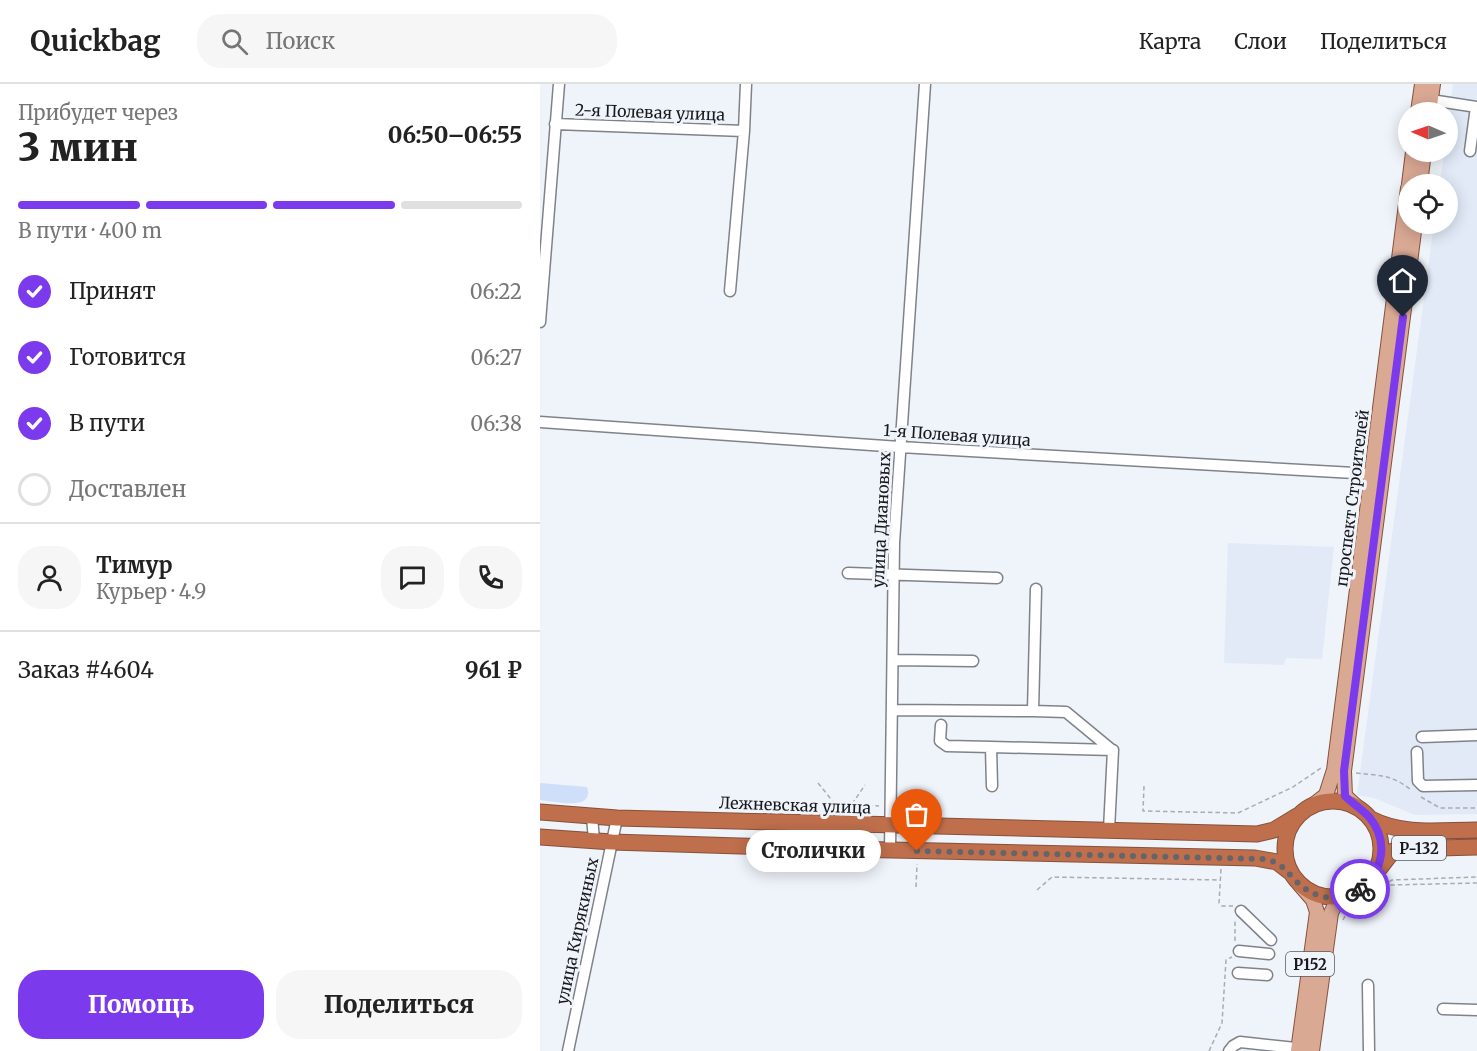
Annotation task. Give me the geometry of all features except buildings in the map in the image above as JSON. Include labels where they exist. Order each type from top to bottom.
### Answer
[{"type":"highway","points":[[540,837],[612,842],[1255,858],[1273,861],[1290,872],[1300,885],[1318,896],[1349,902],[1376,873],[1381,845],[1376,827],[1371,819],[1357,807],[1346,803],[1333,801],[1313,805],[1297,816],[1288,832],[1285,855],[1290,872]]},
{"type":"highway","name":"Лежневская улица","points":[[540,812],[617,818],[1262,834],[1280,827],[1297,816]]},
{"type":"highway","name":"Р-132","points":[[1371,819],[1389,828],[1407,831],[1477,830]]},
{"type":"highway","name":"Р-132","points":[[1376,873],[1393,851],[1400,849],[1477,848]]},
{"type":"main road","points":[[1419,102],[1422,84]]},
{"type":"main road","points":[[1431,102],[1433,84]]},
{"type":"main road","name":"проспект Строителей","points":[[1357,807],[1345,796],[1344,771],[1404,234]]},
{"type":"main road","name":"проспект Строителей","points":[[1313,805],[1326,795],[1333,777],[1413,234]]},
{"type":"main road","name":"Р152","points":[[1300,885],[1313,900],[1317,912],[1305,1050]]},
{"type":"main road","name":"Р152","points":[[1305,1050],[1331,913],[1336,903],[1349,902]]},
{"type":"street","points":[[540,322],[559,84]]},
{"type":"street","points":[[730,291],[746,84]]},
{"type":"street","name":"улица Диановых","points":[[890,850],[894,574],[900,447],[926,84]]},
{"type":"street","points":[[1458,107],[1477,107],[1473,144]]},
{"type":"street","name":"2-я Полевая улица","points":[[555,124],[744,131]]},
{"type":"street","name":"1-я Полевая улица","points":[[540,422],[900,447],[1377,474]]},
{"type":"street","points":[[848,573],[998,578]]},
{"type":"street","points":[[1033,711],[1036,589]]},
{"type":"street","points":[[893,660],[973,661]]},
{"type":"street","points":[[893,710],[1066,712],[1113,750]]},
{"type":"street","points":[[941,724],[940,741],[947,746],[1113,750]]},
{"type":"street","points":[[1422,737],[1477,735]]},
{"type":"street","points":[[991,747],[992,786]]},
{"type":"street","points":[[1109,830],[1113,750]]},
{"type":"street","points":[[1417,753],[1418,781],[1423,786],[1477,785]]},
{"type":"street","points":[[592,816],[594,841]]},
{"type":"street","name":"улица Кирякиных","points":[[568,1051],[617,818]]},
{"type":"street","points":[[1236,909],[1271,939]]},
{"type":"street","points":[[1235,950],[1269,954]]},
{"type":"street","points":[[1238,973],[1267,975]]},
{"type":"street","points":[[1368,985],[1369,1051]]},
{"type":"street","points":[[1443,1009],[1477,1010]]},
{"type":"street","points":[[1229,1051],[1240,1042],[1305,1050]]},
{"type":"path","points":[[1143,786],[1143,811],[1239,813],[1293,787],[1321,768]]},
{"type":"path","points":[[1354,772],[1397,779],[1440,808],[1477,808]]},
{"type":"path","points":[[818,783],[835,804],[920,807]]},
{"type":"path","points":[[852,805],[865,784]]},
{"type":"path","points":[[916,887],[917,863]]},
{"type":"path","points":[[1209,1051],[1222,1023],[1226,962],[1235,950],[1236,909],[1222,906],[1219,903],[1221,867]]},
{"type":"path","points":[[1037,890],[1052,877],[1221,880]]},
{"type":"path","points":[[1341,917],[1349,902],[1392,880],[1477,877]]},
{"type":"path","points":[[1342,921],[1347,912],[1390,885],[1477,883]]},
{"type":"shaded area","points":[[1453,84],[1477,84],[1477,814],[1415,815],[1374,798],[1357,795],[1433,234],[1458,234],[1458,174],[1441,174],[1443,162],[1458,162],[1458,102],[1451,102]]},
{"type":"shaded area","points":[[1228,543],[1334,547],[1322,659],[1286,658],[1284,665],[1224,663]]},
{"type":"shaded area","points":[[540,783],[587,787],[588,795],[585,800],[571,803],[540,800]]},
{"type":"shaded area","points":[[1341,865],[1363,866],[1354,876],[1341,882]]},
{"type":"way so far","points":[[917,851],[1262,859],[1282,865],[1296,881],[1318,896],[1340,898],[1360,889]]},
{"type":"place","name":"Столички","points":[[917,851]]},
{"type":"route","points":[[1360,889],[1376,873],[1381,845],[1371,819],[1345,796],[1344,771],[1403,317]]}]
